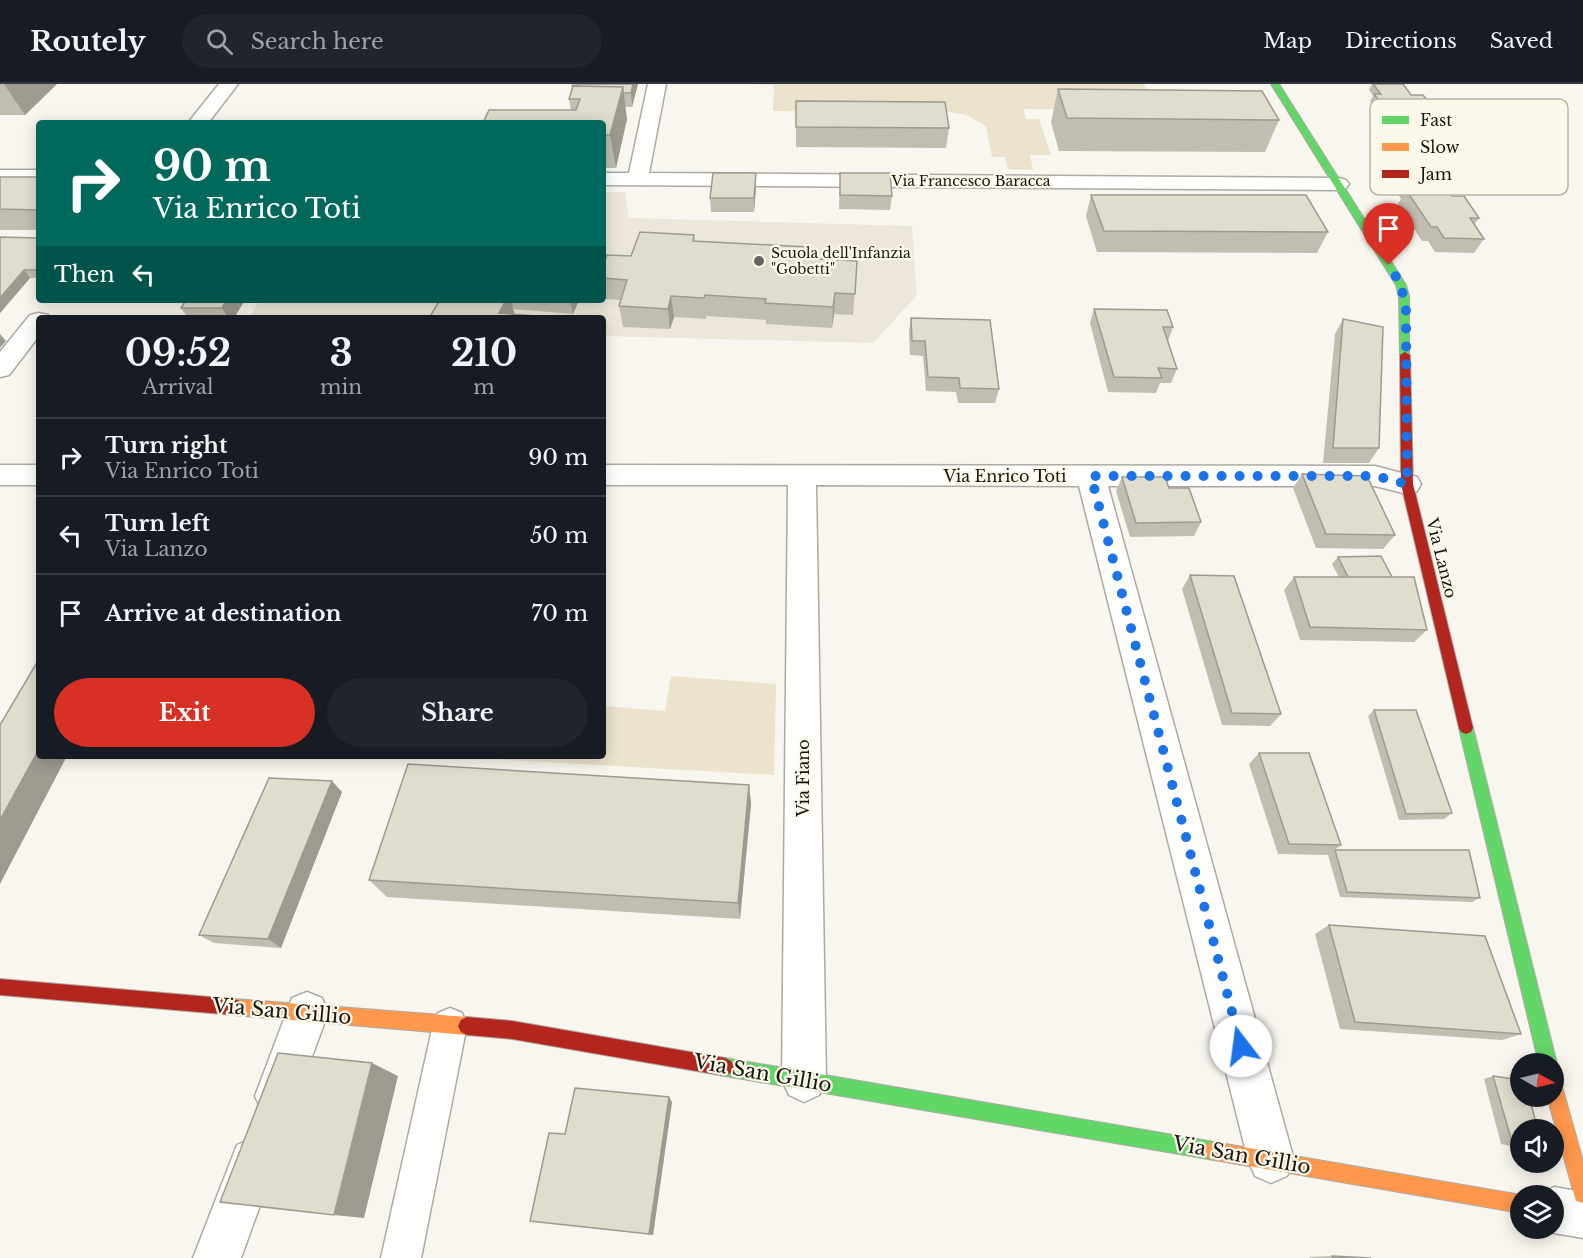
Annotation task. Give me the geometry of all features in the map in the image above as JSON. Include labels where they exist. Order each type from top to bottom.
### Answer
[{"type":"street","points":[[200,120],[229,84]]},
{"type":"street","points":[[638,179],[657,84]]},
{"type":"street","name":"Via Lanzo","points":[[1275,84],[1401,285],[1404,296],[1407,484],[1545,1053]]},
{"type":"street","points":[[0,176],[36,176]]},
{"type":"street","name":"Via Francesco Baracca","points":[[606,179],[1339,184]]},
{"type":"street","points":[[43,315],[53,303]]},
{"type":"street","points":[[0,369],[36,324]]},
{"type":"street","points":[[0,475],[36,475]]},
{"type":"street","name":"Via Enrico Toti","points":[[606,475],[1375,476],[1407,484]]},
{"type":"street","name":"Via Fiano","points":[[801,476],[804,1080]]},
{"type":"street","points":[[1091,476],[1271,1160]]},
{"type":"street","name":"Via San Gillio","points":[[0,987],[512,1030],[1510,1202]]},
{"type":"street","points":[[217,1258],[307,1013]]},
{"type":"street","points":[[1558,1107],[1583,1194]]},
{"type":"street","points":[[1564,1212],[1583,1215]]},
{"type":"lane","points":[[401,1258],[450,1025]]},
{"type":"shaded area","points":[[736,84],[1144,84],[1155,110],[1023,109],[1026,119],[1039,119],[1051,155],[1030,155],[1033,170],[1008,169],[1005,157],[992,157],[986,126],[966,115],[950,112],[773,111],[774,85]]},
{"type":"shaded area","name":"Scuola dell'Infanzia \"Gobetti\"","points":[[606,192],[625,192],[629,218],[912,226],[917,295],[873,343],[606,336],[606,315],[251,315],[258,303],[606,303]]},
{"type":"shaded area","points":[[671,676],[776,684],[774,775],[491,759],[606,759],[606,706],[665,711]]},
{"type":"building","points":[[578,84],[633,84],[631,93],[623,93],[623,87],[577,86]]},
{"type":"building","points":[[1373,84],[1403,84],[1411,95],[1423,95],[1426,99],[1378,99],[1374,94],[1381,94]]},
{"type":"building","points":[[573,86],[623,87],[610,135],[606,135],[606,120],[484,120],[489,110],[576,110],[580,99],[569,99]]},
{"type":"building","points":[[1058,89],[1262,91],[1279,120],[1067,118]]},
{"type":"building","points":[[796,101],[945,102],[949,128],[796,127]]},
{"type":"building","points":[[713,173],[756,173],[754,198],[710,198]]},
{"type":"building","points":[[840,173],[890,173],[892,196],[840,195]]},
{"type":"building","points":[[0,177],[36,177],[36,210],[0,209]]},
{"type":"building","points":[[1091,195],[1306,195],[1328,232],[1104,231]]},
{"type":"building","points":[[1409,195],[1464,196],[1479,218],[1470,218],[1484,239],[1444,238],[1437,227],[1431,227]]},
{"type":"building","points":[[640,232],[694,235],[693,241],[808,247],[806,258],[857,261],[855,294],[835,293],[833,307],[765,303],[766,299],[705,295],[704,298],[671,296],[668,309],[619,306],[627,280],[606,278],[606,258],[607,255],[631,256]]},
{"type":"building","points":[[0,237],[36,238],[36,270],[24,270],[0,298]]},
{"type":"building","points":[[184,303],[225,303],[222,308],[181,308]]},
{"type":"building","points":[[438,303],[504,303],[499,313],[525,315],[431,315]]},
{"type":"building","points":[[1094,309],[1167,310],[1173,327],[1163,327],[1177,369],[1158,368],[1162,378],[1114,377]]},
{"type":"building","points":[[911,318],[990,320],[999,389],[960,388],[959,378],[928,377],[925,341],[912,341]]},
{"type":"building","points":[[1343,319],[1383,327],[1379,448],[1333,448]]},
{"type":"building","points":[[1302,474],[1367,476],[1395,535],[1326,534]]},
{"type":"building","points":[[1122,477],[1165,477],[1169,488],[1189,488],[1201,522],[1136,523]]},
{"type":"building","points":[[1381,556],[1392,577],[1348,577],[1338,557]]},
{"type":"building","points":[[1190,575],[1234,576],[1281,714],[1232,713]]},
{"type":"building","points":[[1294,577],[1414,577],[1427,630],[1310,627]]},
{"type":"building","points":[[36,664],[36,754],[0,820],[0,725]]},
{"type":"building","points":[[1374,710],[1416,710],[1452,813],[1406,814]]},
{"type":"building","points":[[1259,753],[1309,753],[1341,845],[1289,844]]},
{"type":"building","points":[[408,764],[749,785],[738,903],[369,880]]},
{"type":"building","points":[[269,778],[332,781],[268,939],[199,935]]},
{"type":"building","points":[[1335,850],[1469,850],[1480,898],[1347,892]]},
{"type":"building","points":[[1329,925],[1485,936],[1521,1034],[1355,1022]]},
{"type":"building","points":[[278,1053],[372,1063],[334,1215],[220,1202]]},
{"type":"building","points":[[1493,1076],[1510,1078],[1510,1107],[1532,1107],[1535,1119],[1510,1119],[1510,1135]]},
{"type":"building","points":[[575,1088],[669,1097],[649,1234],[530,1221],[549,1133],[565,1134]]},
{"type":"building","points":[[1332,1256],[1371,1258],[1333,1258]]},
{"type":"traffic: fast","points":[[1275,84],[1401,285],[1404,296],[1405,355]]},
{"type":"traffic: fast","points":[[1466,728],[1545,1053]]},
{"type":"traffic: fast","points":[[725,1067],[1214,1151]]},
{"type":"traffic: slow","points":[[234,1007],[467,1026]]},
{"type":"traffic: slow","points":[[1559,1107],[1583,1194]]},
{"type":"traffic: slow","points":[[1214,1151],[1510,1202]]},
{"type":"traffic: jam","points":[[1405,355],[1407,484],[1466,728]]},
{"type":"traffic: jam","points":[[0,987],[234,1007]]},
{"type":"traffic: jam","points":[[467,1026],[512,1030],[725,1067]]},
{"type":"place","name":"Scuola dell'Infanzia \"Gobetti\"","points":[[759,261]]},
{"type":"route","points":[[1241,1046],[1091,476],[1375,476],[1407,484],[1406,311],[1401,285],[1389,265]]}]
